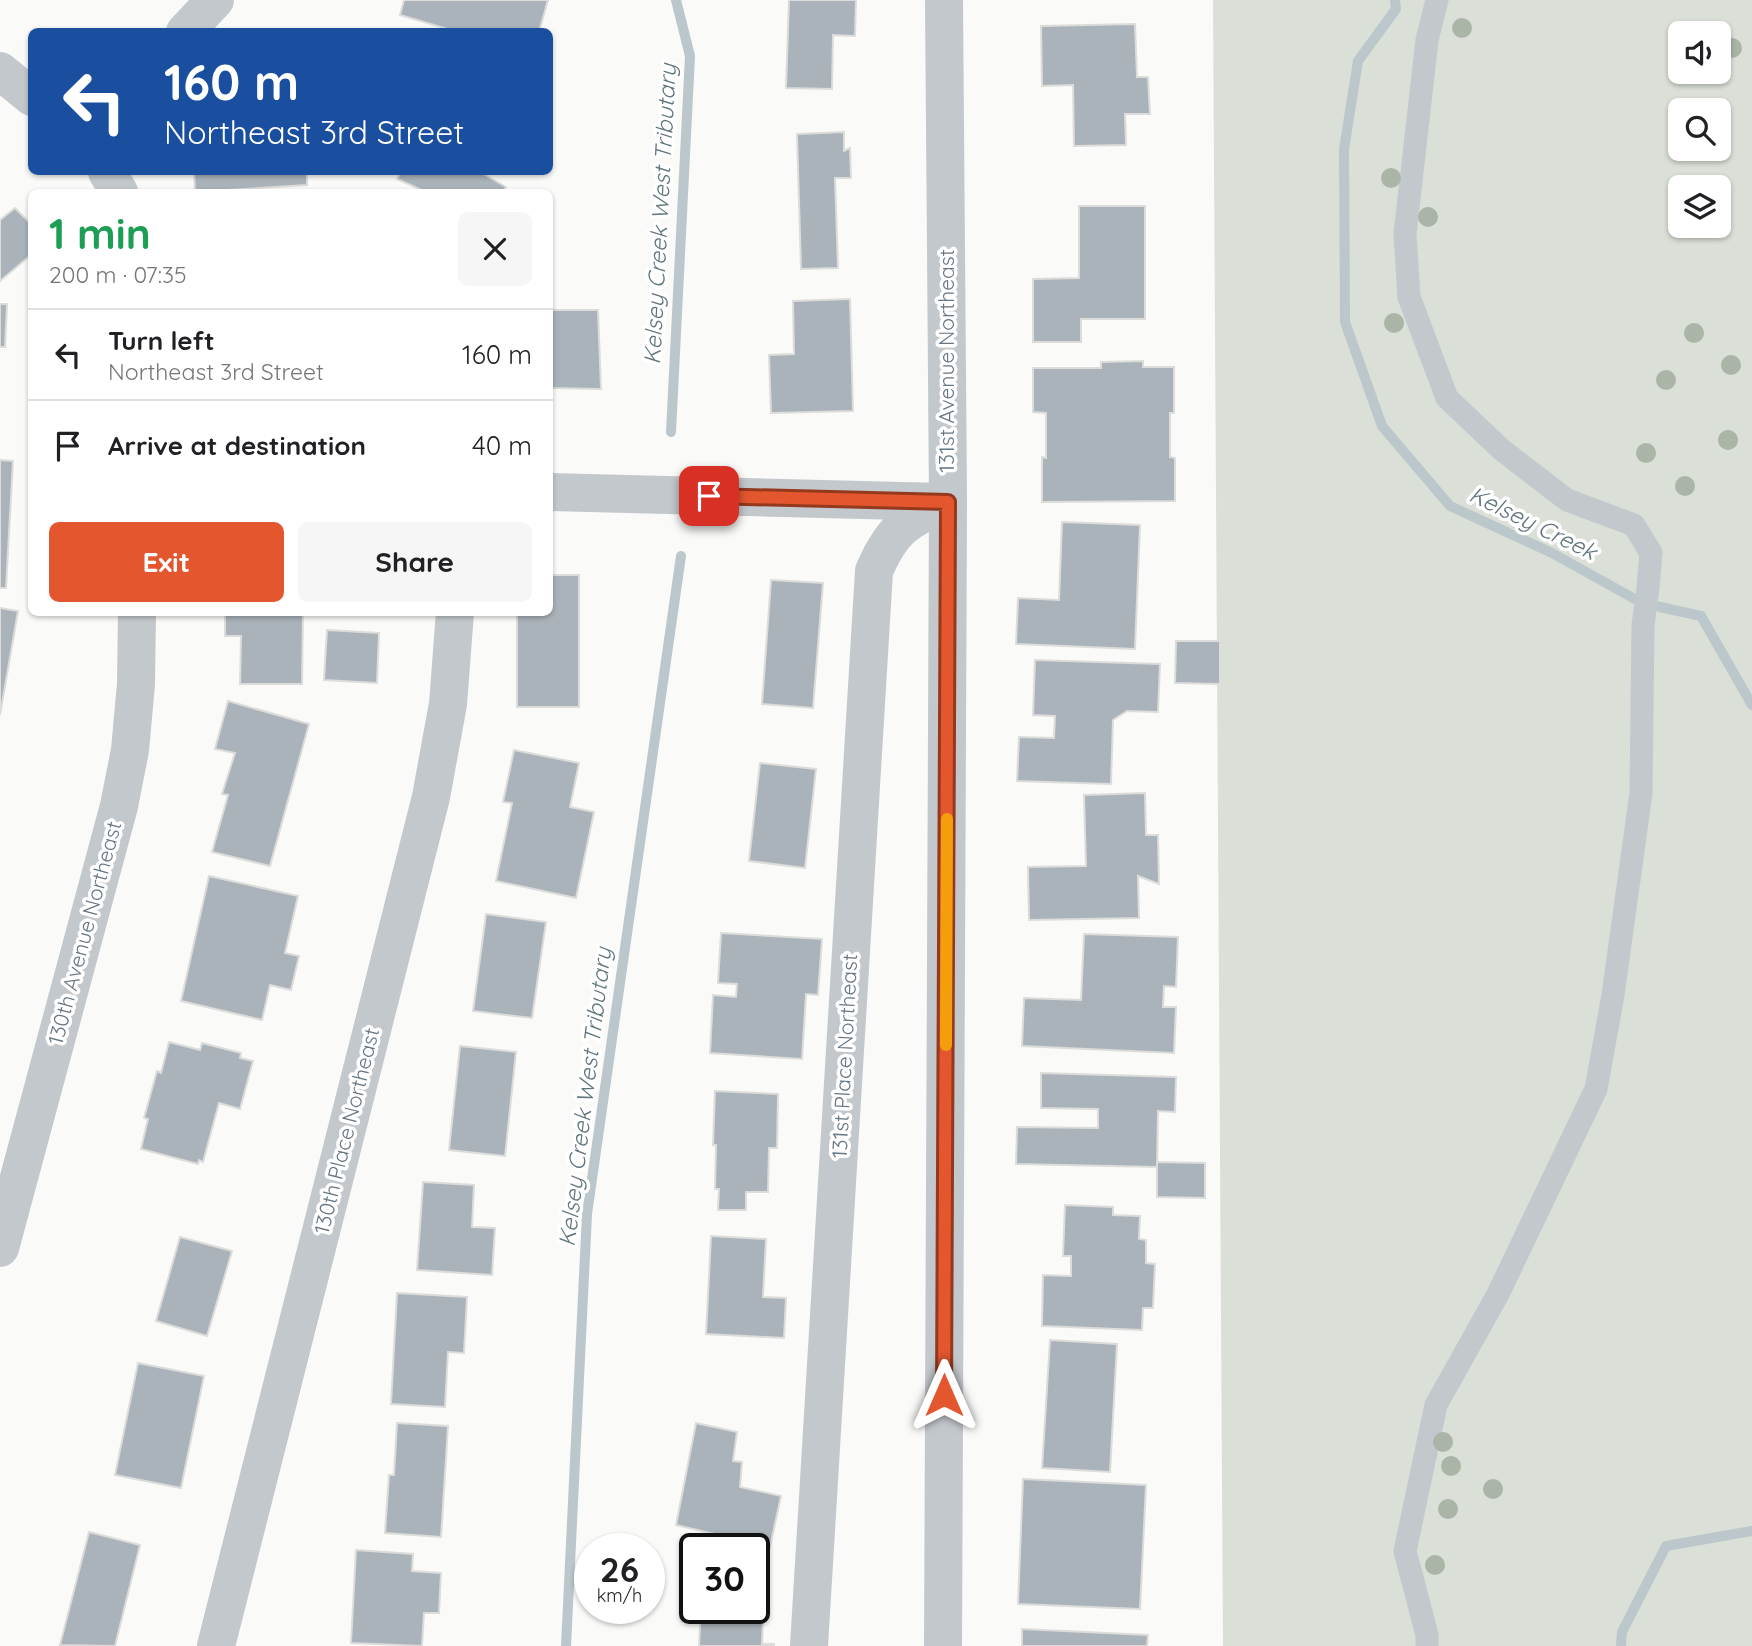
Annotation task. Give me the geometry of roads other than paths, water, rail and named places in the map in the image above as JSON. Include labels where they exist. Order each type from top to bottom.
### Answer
[{"type":"street","points":[[189,28],[215,0]]},
{"type":"street","name":"131st Avenue Northeast","points":[[943,1646],[948,502],[944,0]]},
{"type":"street","points":[[0,71],[28,94]]},
{"type":"street","points":[[553,492],[948,502]]},
{"type":"street","name":"131st Place Northeast","points":[[809,1646],[874,571],[883,548],[897,530],[916,517],[948,502]]},
{"type":"street","name":"130th Avenue Northeast","points":[[0,1248],[119,806],[130,750],[136,684],[137,616]]},
{"type":"street","name":"130th Place Northeast","points":[[216,1646],[431,797],[448,704],[455,616]]},
{"type":"lane","points":[[1427,1646],[1427,1635],[1405,1551],[1437,1405],[1498,1294],[1596,1090],[1613,995],[1641,793],[1643,625],[1651,553],[1634,525],[1567,500],[1502,450],[1447,398],[1409,297],[1405,234],[1427,40],[1437,0]]},
{"type":"waterway","name":"Kelsey Creek West Tributary","points":[[671,432],[690,56],[676,0]]},
{"type":"waterway","name":"Kelsey Creek","points":[[1395,0],[1396,9],[1358,61],[1344,149],[1345,322],[1382,426],[1450,506],[1552,553],[1642,603],[1701,616],[1752,705]]},
{"type":"waterway","name":"Kelsey Creek West Tributary","points":[[566,1646],[587,1214],[681,556]]},
{"type":"waterway","name":"Kelsey Creek","points":[[1621,1646],[1622,1632],[1666,1546],[1752,1531]]}]
